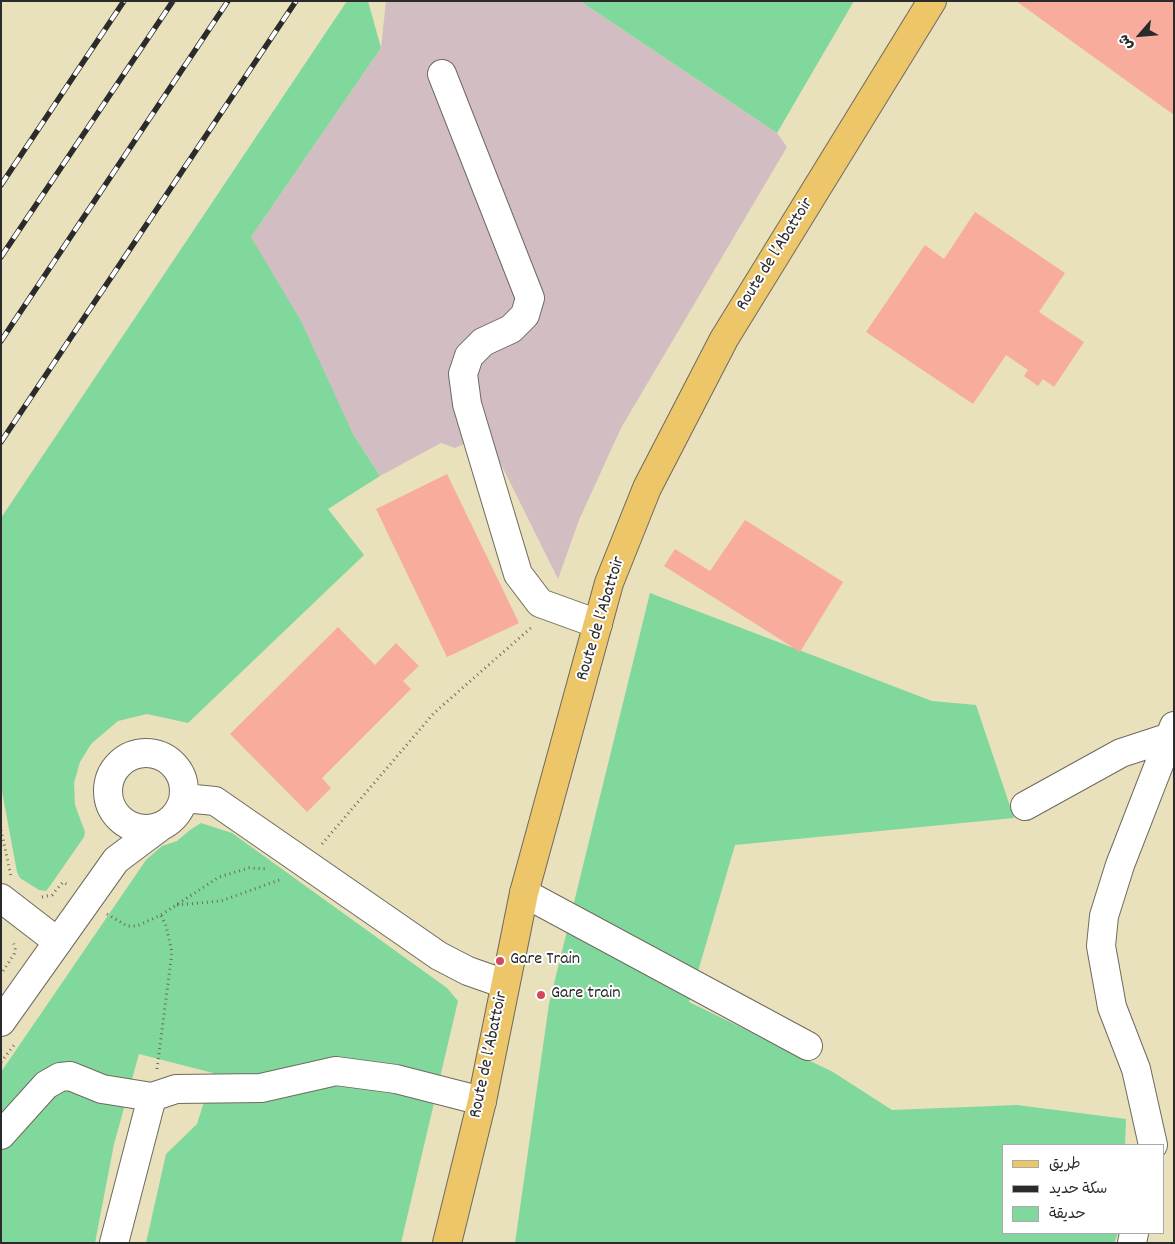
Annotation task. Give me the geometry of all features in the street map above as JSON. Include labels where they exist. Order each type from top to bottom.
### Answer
[{"type":"main road","name":"Route de l’Abattoir","points":[[447,1243],[482,1101],[524,893],[609,583],[647,488],[724,339],[932,1]]},
{"type":"street","points":[[442,74],[530,298],[525,315],[511,329],[482,342],[469,356],[463,374],[467,404],[518,574],[540,604],[598,624]]},
{"type":"street","points":[[1025,806],[1121,753],[1172,732]]},
{"type":"street","points":[[1152,1144],[1136,1068],[1112,1007],[1101,946],[1104,916],[1120,865],[1172,732]]},
{"type":"street","points":[[1,1022],[116,860],[171,820],[179,810],[184,798],[182,778],[171,762],[161,755],[150,752],[137,753],[116,765],[110,776],[107,788],[108,800],[113,812],[119,843],[116,860]]},
{"type":"street","points":[[184,798],[215,801],[305,861],[439,956],[468,971],[505,984]]},
{"type":"street","points":[[113,812],[122,821],[134,827],[147,830],[160,827]]},
{"type":"street","points":[[524,893],[808,1046]]},
{"type":"street","points":[[1,898],[58,942]]},
{"type":"street","points":[[1,1135],[46,1085],[60,1077],[70,1076],[102,1089],[152,1097],[176,1089],[262,1088],[336,1071],[396,1079],[482,1101]]},
{"type":"street","points":[[114,1243],[152,1097]]},
{"type":"path","points":[[177,905],[222,901],[245,895],[292,875],[331,834],[434,713],[554,608]]},
{"type":"path","points":[[152,1097],[171,966],[170,938],[161,915]]},
{"type":"path","points":[[1,974],[14,954],[15,949],[11,938]]},
{"type":"shaded area","points":[[386,1],[580,1],[777,133],[787,147],[621,428],[579,520],[558,579],[486,434],[455,448],[441,443],[380,476],[353,434],[251,237],[381,48]]},
{"type":"green space","points":[[347,1],[368,1],[381,48],[251,237],[301,321],[353,434],[380,476],[328,509],[364,555],[188,723],[147,714],[118,721],[91,744],[80,762],[74,783],[75,805],[85,832],[84,837],[46,891],[39,890],[20,878],[17,872],[1,786],[1,518]]},
{"type":"green space","points":[[580,1],[854,1],[777,133]]},
{"type":"green space","points":[[650,593],[932,701],[976,705],[1014,818],[735,845],[689,1002],[833,1072],[892,1110],[1017,1105],[1126,1119],[1125,1144],[1002,1144],[1002,1234],[1118,1234],[1114,1243],[515,1243],[549,1004]]},
{"type":"green space","points":[[201,823],[232,833],[447,988],[458,1001],[401,1243],[146,1243],[166,1154],[197,1124],[213,1073],[139,1054],[114,1144],[95,1243],[1,1243],[1,1072],[146,860],[162,846],[177,841]]},
{"type":"building","points":[[1016,1],[1174,1],[1174,115]]},
{"type":"building","points":[[975,212],[1065,273],[1039,312],[1084,342],[1054,387],[1043,379],[1038,386],[1024,376],[1028,370],[1006,355],[973,404],[866,332],[925,245],[944,259]]},
{"type":"building","points":[[447,474],[519,623],[447,657],[376,509]]},
{"type":"building","points":[[745,520],[843,582],[800,652],[664,566],[675,549],[710,571]]},
{"type":"building","points":[[338,627],[375,665],[396,643],[419,666],[403,681],[411,689],[322,778],[331,788],[307,812],[230,734]]},
{"type":"railway","points":[[1,185],[124,1]]},
{"type":"railway","points":[[1,257],[173,1]]},
{"type":"railway","points":[[1,341],[228,1]]},
{"type":"railway","points":[[1,442],[296,1]]},
{"type":"place","name":"Gare Train","points":[[500,961]]},
{"type":"place","name":"Gare train","points":[[541,995]]}]
